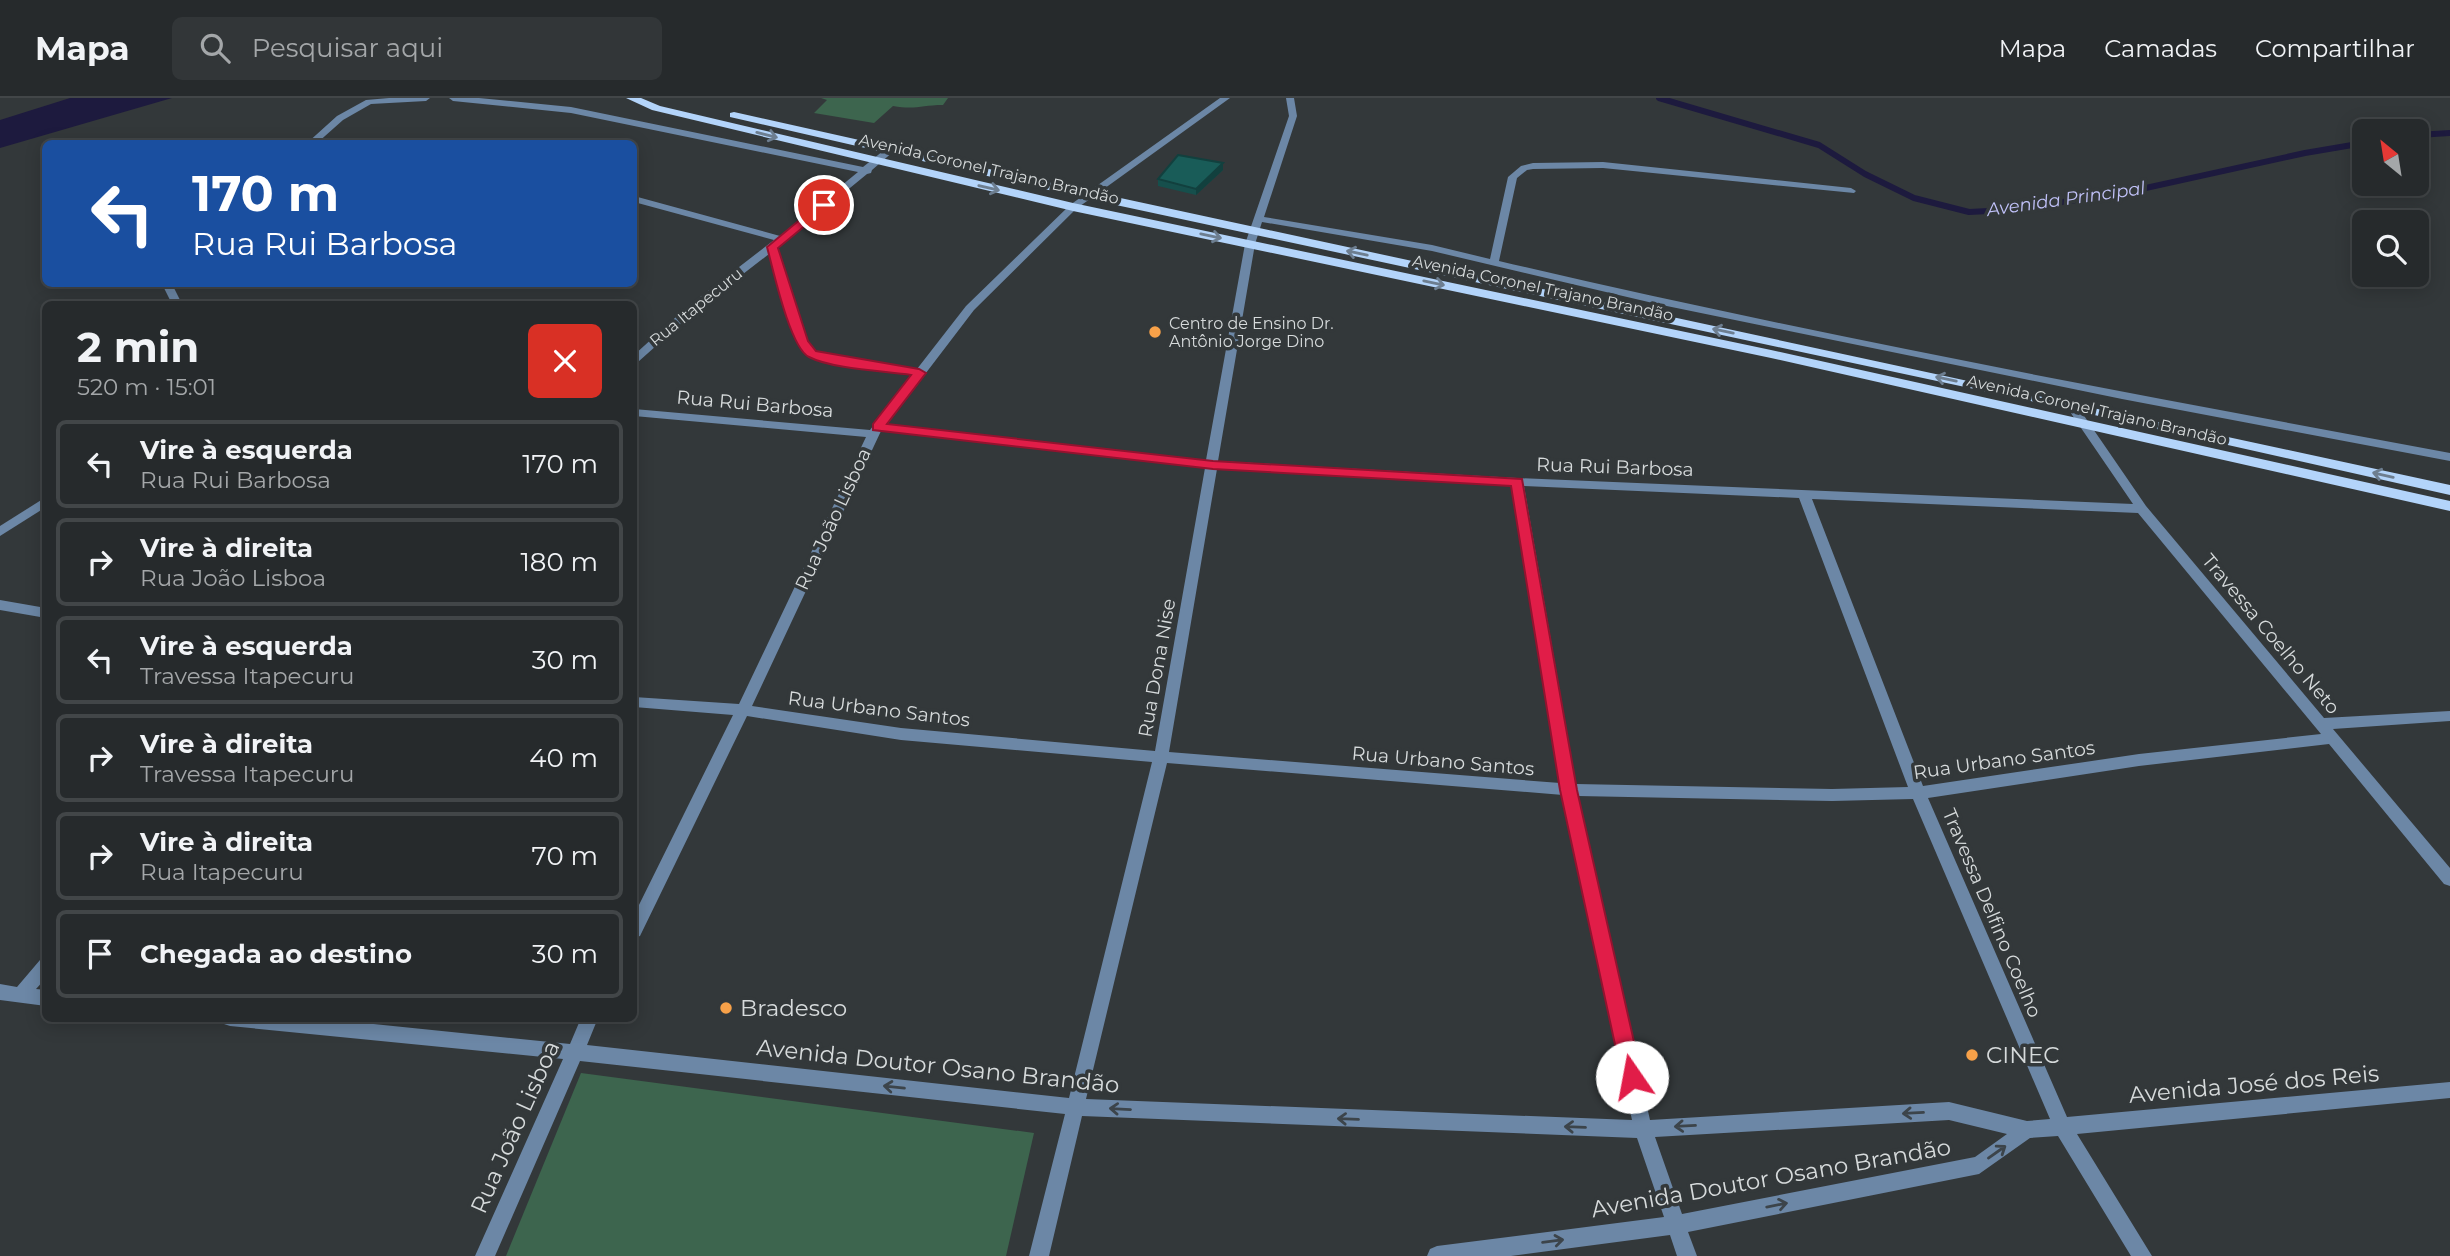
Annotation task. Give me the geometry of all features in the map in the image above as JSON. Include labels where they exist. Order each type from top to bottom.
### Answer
[{"type":"main road","name":"Avenida Coronel Trajano Brandão","points":[[631,98],[656,108],[873,166],[1073,207],[1255,232],[1771,354],[2450,506]]},
{"type":"main road","name":"Avenida Coronel Trajano Brandão","points":[[638,98],[705,108],[1255,232],[2072,406],[2450,490]]},
{"type":"street","points":[[315,140],[340,118],[369,102],[426,98]]},
{"type":"street","points":[[453,98],[623,120],[873,166]]},
{"type":"street","points":[[522,105],[530,98]]},
{"type":"street","name":"Rua João Lisboa","points":[[637,925],[876,430],[970,308],[1073,207],[1226,98]]},
{"type":"street","points":[[1255,232],[1293,116],[1290,98]]},
{"type":"street","name":"Rua Itapecuru","points":[[637,357],[690,310],[891,149]]},
{"type":"street","name":"Avenida Coronel Trajano Brandão","points":[[1494,262],[1513,177],[1533,166],[1568,164],[1644,168],[1851,191]]},
{"type":"street","points":[[637,200],[777,243],[802,342],[811,354],[831,360],[919,373]]},
{"type":"street","name":"Avenida Coronel Trajano Brandão","points":[[1255,232],[1432,248],[1657,301],[2122,396],[2450,457]]},
{"type":"street","name":"Rua Dona Nise","points":[[1039,1256],[1161,756],[1255,232]]},
{"type":"street","name":"Travessa Coelho Neto","points":[[2072,406],[2142,509],[2450,879]]},
{"type":"street","name":"Rua Rui Barbosa","points":[[637,412],[876,430],[1213,465],[1517,482],[2142,509]]},
{"type":"street","points":[[1517,482],[1569,790],[1643,1129],[1687,1256]]},
{"type":"street","name":"Travessa Delfino Coelho","points":[[1804,494],[1918,793],[2062,1126],[2142,1256]]},
{"type":"street","points":[[0,532],[42,504]]},
{"type":"street","points":[[0,605],[42,613]]},
{"type":"street","name":"Rua Urbano Santos","points":[[637,702],[743,710],[901,734],[1161,756],[1569,790],[1723,794],[1918,793],[2139,760],[2332,738]]},
{"type":"street","points":[[2319,724],[2450,716]]},
{"type":"street","points":[[21,994],[42,970]]},
{"type":"street","points":[[0,992],[42,997]]},
{"type":"street","name":"Avenida Doutor Osano Brandão","points":[[270,1022],[1077,1107],[1643,1129]]},
{"type":"street","name":"Rua João Lisboa","points":[[485,1256],[588,1022]]},
{"type":"street","name":"Avenida José dos Reis","points":[[2062,1126],[2450,1090]]},
{"type":"street","points":[[1643,1129],[1950,1111],[2027,1130]]},
{"type":"street","name":"Avenida Doutor Osano Brandão","points":[[1437,1256],[1676,1225],[1979,1165],[2027,1130],[2062,1126]]},
{"type":"green space","points":[[821,98],[948,98],[943,105],[893,106],[874,123],[814,113],[827,100]]},
{"type":"green space","points":[[581,1073],[1034,1133],[1006,1256],[506,1256]]},
{"type":"shaded area","points":[[70,98],[172,98],[0,148],[0,120]]},
{"type":"building","points":[[1178,155],[1223,163],[1196,189],[1158,179]]},
{"type":"waterway","name":"Avenida Principal","points":[[1659,98],[1819,145],[1865,174],[1914,198],[1969,212],[2008,210],[2123,193],[2352,145]]},
{"type":"waterway","name":"Avenida Principal","points":[[2429,134],[2450,133]]},
{"type":"place","name":"Centro de Ensino Dr. Antônio Jorge Dino","points":[[1155,332]]},
{"type":"place","name":"Bradesco","points":[[726,1008]]},
{"type":"place","name":"CINEC","points":[[1972,1055]]},
{"type":"route","points":[[824,205],[772,247],[802,342],[811,354],[831,360],[919,373],[878,427],[1213,465],[1517,482],[1569,790],[1632,1077]]}]
